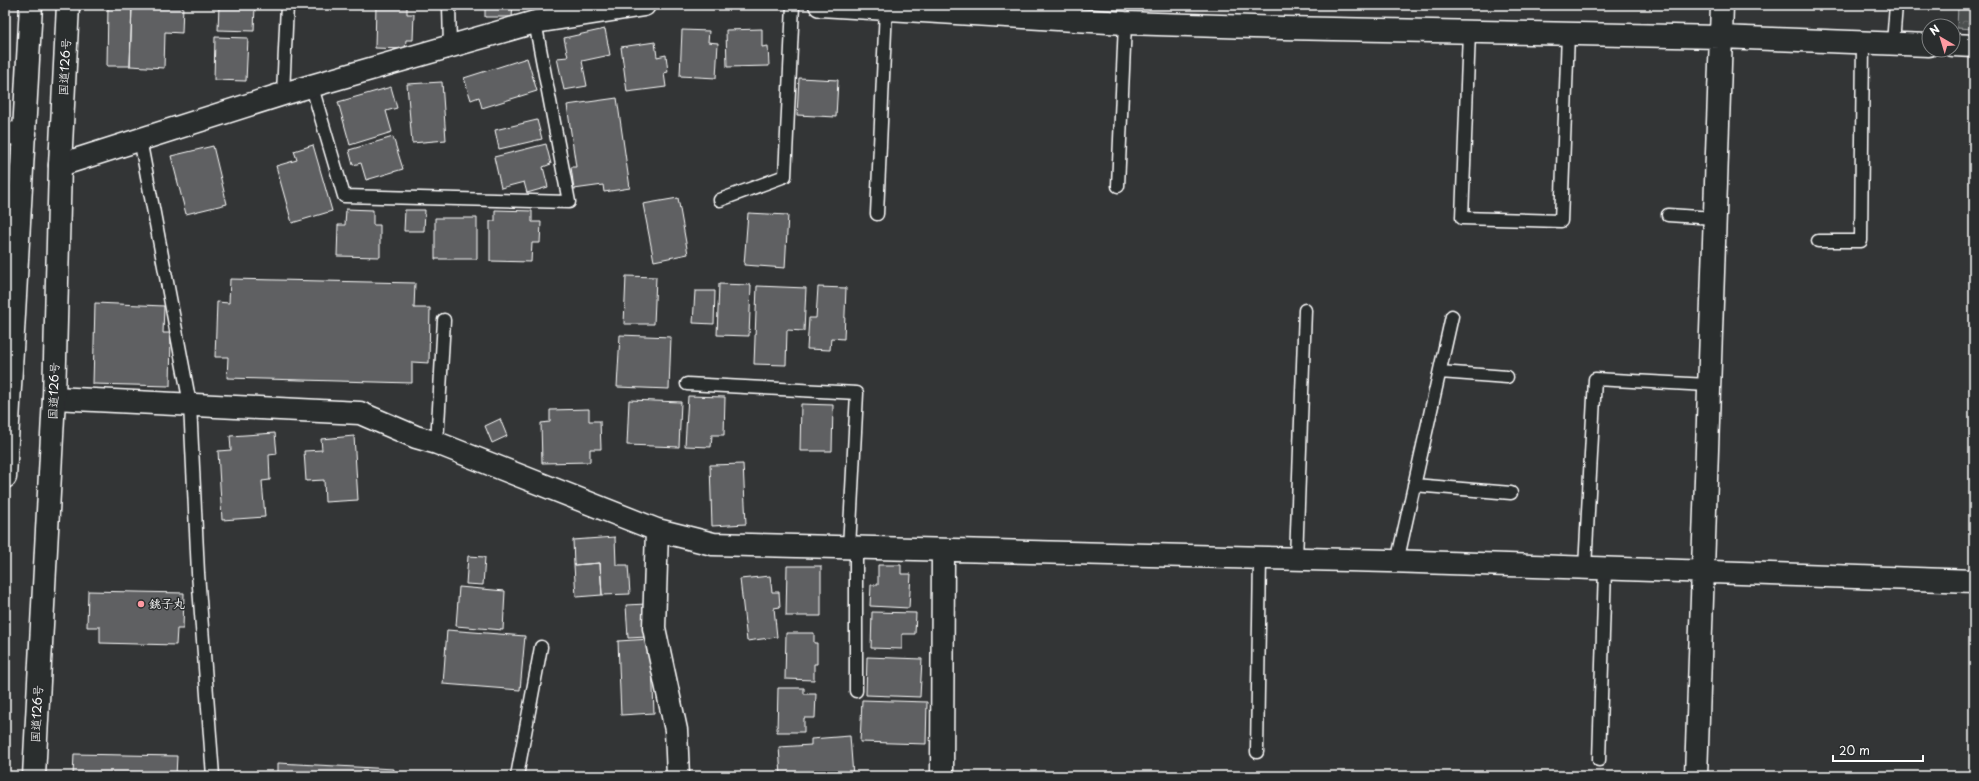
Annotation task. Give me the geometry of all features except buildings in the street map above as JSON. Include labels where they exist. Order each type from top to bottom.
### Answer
[{"type":"main road","points":[[5,476],[15,134],[31,5]]},
{"type":"main road","name":"国道126号","points":[[34,776],[54,398],[60,165],[68,5]]},
{"type":"main road","points":[[60,165],[283,94],[312,87],[535,22],[644,5]]},
{"type":"main road","points":[[820,5],[1125,22],[1284,28],[1720,37],[1921,44]]},
{"type":"main road","points":[[1696,776],[1722,5]]},
{"type":"main road","points":[[1961,45],[1974,46]]},
{"type":"main road","points":[[54,398],[360,413],[416,437],[437,443],[657,530],[713,544],[1296,559],[1974,581]]},
{"type":"main road","points":[[657,530],[654,628],[676,730],[678,776]]},
{"type":"main road","points":[[942,776],[943,550]]},
{"type":"lane","points":[[283,94],[287,5]]},
{"type":"lane","points":[[449,5],[450,46]]},
{"type":"lane","points":[[720,200],[785,176],[793,5]]},
{"type":"lane","points":[[1893,43],[1896,5]]},
{"type":"lane","points":[[877,214],[886,8]]},
{"type":"lane","points":[[312,87],[344,196],[569,202],[535,22]]},
{"type":"lane","points":[[1118,186],[1125,22]]},
{"type":"lane","points":[[1469,32],[1462,218],[1561,221],[1568,34]]},
{"type":"lane","points":[[1818,241],[1861,241],[1863,42]]},
{"type":"lane","points":[[140,140],[190,404],[198,573],[213,776]]},
{"type":"lane","points":[[1668,215],[1714,218]]},
{"type":"lane","points":[[1296,559],[1305,310]]},
{"type":"lane","points":[[1397,562],[1452,316]]},
{"type":"lane","points":[[437,443],[444,320]]},
{"type":"lane","points":[[1440,372],[1507,378]]},
{"type":"lane","points":[[1598,760],[1595,569],[1595,380],[1708,385]]},
{"type":"lane","points":[[687,384],[857,392],[852,548],[856,691]]},
{"type":"lane","points":[[1414,485],[1511,493]]},
{"type":"lane","points":[[1257,752],[1260,558]]},
{"type":"lane","points":[[517,776],[541,648]]},
{"type":"green space","points":[[1958,5],[1974,5],[1974,29],[1961,28],[1961,18],[1957,18]]},
{"type":"place","name":"銚子丸","points":[[141,604]]}]
